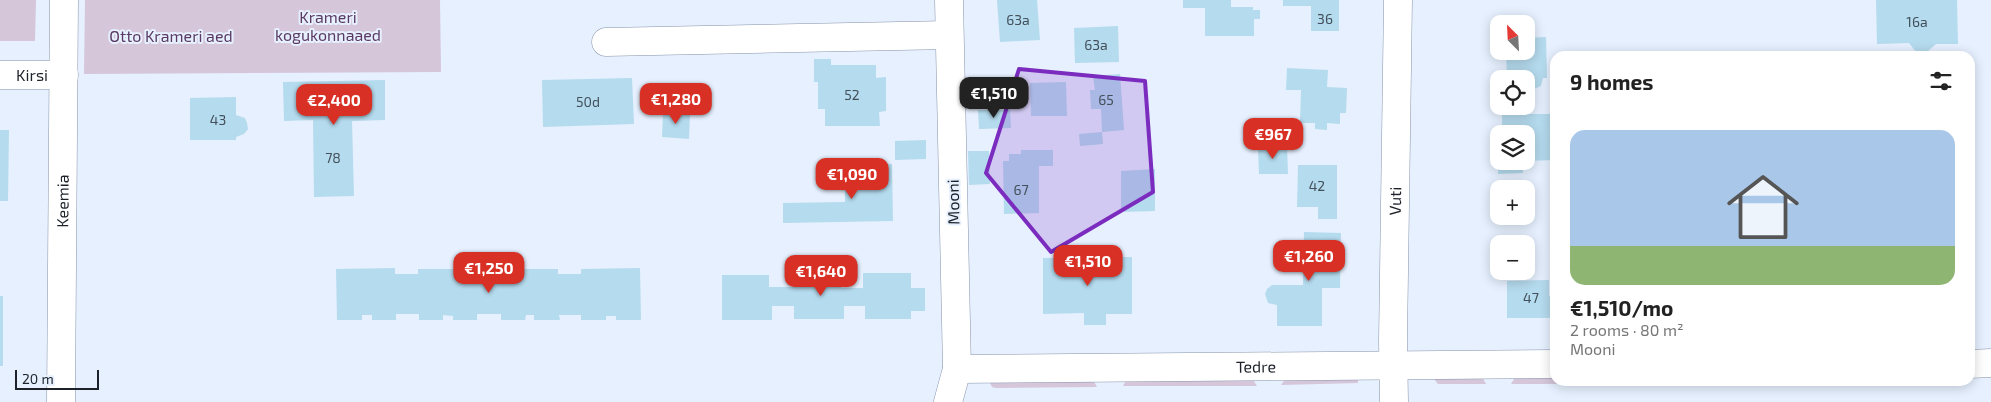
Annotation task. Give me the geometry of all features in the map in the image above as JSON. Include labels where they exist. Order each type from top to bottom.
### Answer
[{"type":"street","name":"Keemia","points":[[61,402],[64,0]]},
{"type":"street","name":"Mooni","points":[[948,402],[956,370],[949,0]]},
{"type":"street","name":"Vuti","points":[[1394,402],[1398,0]]},
{"type":"street","points":[[606,42],[949,35]]},
{"type":"street","name":"Kirsi","points":[[0,74],[64,74]]},
{"type":"street","points":[[1975,364],[1991,363]]},
{"type":"street","name":"Tedre","points":[[956,370],[1550,364]]},
{"type":"highlighted area","points":[[1019,69],[1145,81],[1153,192],[1051,252],[986,173]]},
{"type":"green space","points":[[0,0],[36,0],[35,41],[0,41]]},
{"type":"green space","name":"Otto Krameri aed","points":[[85,0],[440,0],[441,72],[84,74]]},
{"type":"green space","points":[[1481,375],[1486,384],[1438,384],[1434,379],[1436,376]]},
{"type":"green space","points":[[1516,376],[1550,376],[1550,384],[1511,384]]},
{"type":"green space","points":[[1287,377],[1358,378],[1358,383],[1281,385]]},
{"type":"green space","points":[[1092,378],[1097,387],[996,388],[992,387],[988,379]]},
{"type":"green space","points":[[1252,378],[1257,386],[1123,386],[1127,379]]},
{"type":"building","points":[[997,0],[1037,0],[1040,40],[1000,42]]},
{"type":"building","points":[[1183,0],[1231,0],[1231,7],[1253,7],[1253,10],[1260,10],[1260,19],[1254,19],[1254,36],[1205,36],[1205,8],[1183,8]]},
{"type":"building","points":[[1283,0],[1339,0],[1339,31],[1311,31],[1311,6],[1283,6]]},
{"type":"building","points":[[1876,0],[1957,0],[1958,44],[1936,44],[1928,51],[1915,51],[1909,43],[1877,44]]},
{"type":"building","points":[[1118,26],[1119,62],[1075,63],[1074,28]]},
{"type":"building","points":[[1546,37],[1547,78],[1543,78],[1541,86],[1535,89],[1535,70],[1507,70],[1506,60],[1535,60],[1535,38]]},
{"type":"building","points":[[814,59],[831,59],[831,65],[876,65],[876,78],[886,77],[886,111],[879,112],[880,126],[825,126],[825,109],[818,109],[818,82],[814,82]]},
{"type":"building","points":[[1287,68],[1328,70],[1327,87],[1347,88],[1346,113],[1340,113],[1340,124],[1327,123],[1327,130],[1315,129],[1315,123],[1300,123],[1301,90],[1286,90]]},
{"type":"building","points":[[1120,74],[1124,130],[1102,132],[1101,109],[1091,109],[1090,90],[1095,90],[1093,76]]},
{"type":"building","points":[[632,78],[634,124],[543,127],[542,80]]},
{"type":"building","points":[[385,80],[385,120],[352,121],[354,196],[314,197],[313,120],[284,121],[283,82]]},
{"type":"building","points":[[1066,82],[1067,116],[1031,116],[1030,83]]},
{"type":"building","points":[[236,97],[236,115],[245,118],[247,123],[248,129],[244,134],[236,137],[236,140],[190,140],[190,98]]},
{"type":"building","points":[[978,110],[1010,110],[1011,128],[979,129]]},
{"type":"building","points":[[663,112],[690,114],[689,139],[662,137]]},
{"type":"building","points":[[1550,114],[1550,160],[1535,161],[1535,125],[1502,125],[1502,115]]},
{"type":"building","points":[[0,130],[9,130],[8,201],[0,201]]},
{"type":"building","points":[[1102,132],[1103,144],[1080,146],[1079,134]]},
{"type":"building","points":[[926,140],[926,159],[895,160],[895,141]]},
{"type":"building","points":[[1258,146],[1287,146],[1288,174],[1259,174]]},
{"type":"building","points":[[1021,150],[1053,150],[1053,166],[1039,166],[1039,213],[1004,214],[1003,161],[1009,161],[1009,154],[1021,154]]},
{"type":"building","points":[[968,151],[989,151],[990,184],[969,185]]},
{"type":"building","points":[[892,164],[893,221],[783,223],[783,203],[845,202],[845,176],[856,176],[855,165]]},
{"type":"building","points":[[1298,165],[1337,165],[1337,219],[1318,219],[1318,207],[1297,207]]},
{"type":"building","points":[[1155,169],[1155,211],[1121,212],[1121,171]]},
{"type":"building","points":[[1498,170],[1523,170],[1523,173],[1498,174]]},
{"type":"building","points":[[1304,232],[1341,233],[1340,288],[1322,288],[1322,326],[1277,326],[1277,305],[1268,303],[1265,294],[1272,285],[1303,285]]},
{"type":"building","points":[[1132,257],[1132,314],[1106,314],[1106,325],[1084,325],[1084,313],[1043,314],[1043,258]]},
{"type":"building","points":[[395,268],[395,274],[418,274],[418,269],[476,269],[475,275],[501,274],[501,269],[558,269],[558,274],[581,274],[581,269],[640,268],[641,320],[616,320],[616,316],[606,316],[606,320],[581,320],[581,315],[559,315],[560,320],[534,320],[534,315],[526,315],[525,320],[501,320],[501,314],[477,314],[477,320],[453,320],[453,316],[443,315],[443,320],[419,320],[419,314],[396,314],[396,320],[372,320],[372,315],[362,315],[362,320],[337,320],[336,269]]},
{"type":"building","points":[[863,273],[911,273],[911,288],[925,288],[925,311],[911,311],[911,319],[865,319],[865,306],[844,306],[844,319],[794,319],[794,306],[772,306],[772,320],[722,320],[722,275],[769,275],[769,287],[793,287],[793,277],[841,277],[841,288],[863,288]]},
{"type":"building","points":[[1549,280],[1550,317],[1507,318],[1507,281]]},
{"type":"building","points":[[0,296],[3,296],[3,366],[0,366]]},
{"type":"park label","name":"Krameri kogukonnaaed","points":[[328,26]]}]
